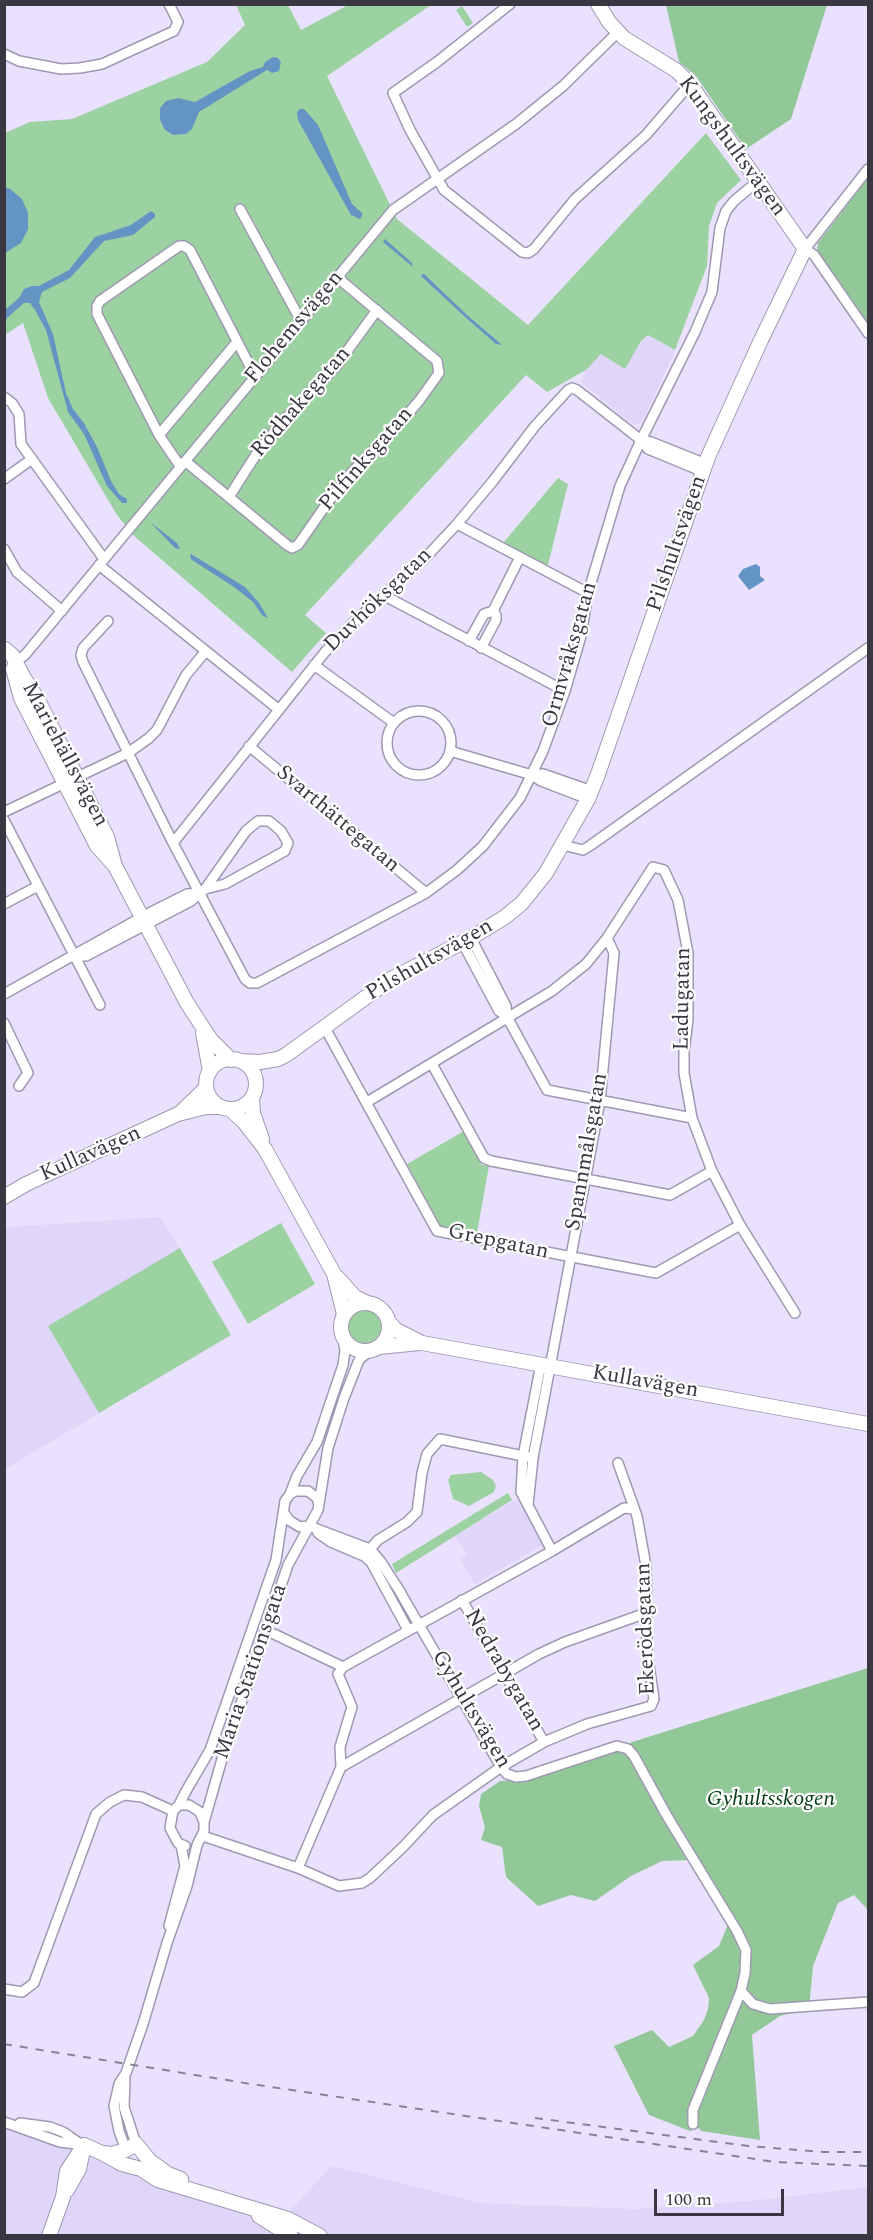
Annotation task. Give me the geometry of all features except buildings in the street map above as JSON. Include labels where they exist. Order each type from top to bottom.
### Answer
[{"type":"street","points":[[4,54],[19,61],[61,69],[102,64],[174,31],[178,22],[169,4]]},
{"type":"street","points":[[510,4],[437,62],[393,93],[410,130],[449,195],[522,252],[528,253],[534,249],[575,199],[646,135],[690,84]]},
{"type":"street","name":"Kungshultsvägen","points":[[598,4],[618,32],[629,42],[677,71],[690,84],[805,249]]},
{"type":"street","name":"Flohemsvägen","points":[[13,663],[25,655],[62,611],[393,210],[516,124],[563,86],[618,32]]},
{"type":"street","name":"Pilshultsvägen","points":[[253,1094],[262,1076],[278,1059],[391,980],[505,917],[522,903],[546,873],[590,795],[705,468],[753,358],[805,249],[868,169]]},
{"type":"street","name":"Ormvråksgatan","points":[[202,891],[245,979],[250,983],[257,983],[426,893],[458,870],[483,846],[509,815],[532,775],[565,691],[581,636],[588,593],[620,486],[712,292],[720,228],[726,211],[734,201],[758,181]]},
{"type":"street","points":[[240,209],[301,321]]},
{"type":"street","name":"Pilfinksgatan","points":[[237,342],[190,250],[184,246],[178,246],[100,301],[97,306],[97,314],[159,435],[182,463],[229,497],[292,548],[298,545],[352,472],[391,433],[419,401],[439,373],[437,361],[338,278]]},
{"type":"street","points":[[805,249],[814,255],[868,333]]},
{"type":"street","name":"Rödhakegatan","points":[[229,497],[257,453],[283,421],[337,364],[377,310]]},
{"type":"street","points":[[159,435],[237,342],[255,376]]},
{"type":"street","name":"Duvhöksgatan","points":[[173,843],[314,665],[457,524],[535,426],[568,390],[572,388],[577,390],[641,440],[648,449],[705,468]]},
{"type":"street","points":[[4,397],[12,403],[19,414],[20,442],[102,562],[278,709]]},
{"type":"street","points":[[4,479],[32,459]]},
{"type":"street","points":[[457,524],[588,593]]},
{"type":"street","points":[[4,549],[17,572],[62,611]]},
{"type":"street","points":[[493,611],[520,557]]},
{"type":"street","points":[[382,596],[565,691]]},
{"type":"street","points":[[469,641],[484,614],[493,611]]},
{"type":"street","points":[[481,648],[496,620],[496,614],[493,611]]},
{"type":"street","points":[[108,621],[83,648],[81,655],[173,843],[202,891]]},
{"type":"street","name":"Mariehällsvägen","points":[[5,648],[13,663],[21,698],[70,780],[96,846],[115,866],[202,1028],[210,1071]]},
{"type":"street","points":[[563,845],[583,850],[591,845],[868,648]]},
{"type":"street","points":[[4,812],[128,753],[157,730],[183,681],[206,651]]},
{"type":"street","points":[[314,665],[394,723]]},
{"type":"street","points":[[414,711],[430,713],[441,720],[448,729],[451,740],[450,750],[444,763],[434,771],[415,775],[402,770],[393,761],[388,748],[388,735],[400,717],[414,711]]},
{"type":"street","name":"Svarthättegatan","points":[[249,746],[426,893]]},
{"type":"street","points":[[450,750],[590,795]]},
{"type":"street","points":[[4,820],[100,1005]]},
{"type":"street","points":[[4,994],[74,956],[86,956],[144,921],[191,901],[202,891],[258,821],[269,821],[281,831],[288,843],[285,851],[225,884],[202,891]]},
{"type":"street","name":"Ladugatan","points":[[367,1102],[552,991],[586,964],[607,938],[653,867],[664,870],[678,900],[688,953],[688,1020],[684,1073],[692,1118],[712,1171],[740,1225],[795,1313]]},
{"type":"street","points":[[4,904],[38,886]]},
{"type":"street","name":"Spannmålsgatan","points":[[552,1551],[521,1492],[600,1101],[614,953],[607,938]]},
{"type":"street","points":[[467,940],[499,1011],[507,1017],[547,1090],[692,1118]]},
{"type":"street","points":[[4,1023],[7,1035],[28,1073],[19,1086]]},
{"type":"street","name":"Mariehällsvägen","points":[[202,1028],[235,1060]]},
{"type":"street","name":"Grepgatan","points":[[325,1028],[437,1231],[656,1274],[740,1225]]},
{"type":"street","name":"Pilshultsvägen","points":[[235,1060],[260,1062],[278,1059]]},
{"type":"street","points":[[235,1060],[253,1073],[253,1094],[240,1107],[225,1108],[210,1098],[206,1088],[210,1071],[220,1062],[235,1060]]},
{"type":"street","points":[[432,1064],[484,1158],[670,1195],[712,1171]]},
{"type":"street","name":"Kullavägen","points":[[178,1114],[206,1088]]},
{"type":"street","name":"Kullavägen","points":[[253,1094],[253,1113],[266,1149],[334,1274],[344,1314],[341,1322],[343,1339]]},
{"type":"street","name":"Kullavägen","points":[[4,1197],[178,1114],[206,1107],[225,1108],[244,1122],[266,1149]]},
{"type":"street","name":"Kullavägen","points":[[334,1274],[356,1297],[382,1311],[396,1330],[422,1342],[868,1424]]},
{"type":"street","points":[[344,1314],[354,1305],[366,1303]]},
{"type":"street","points":[[343,1339],[354,1349],[373,1349],[388,1333],[388,1321]]},
{"type":"street","name":"Maria Stationsgata","points":[[167,1943],[166,1935],[185,1866],[181,1845],[170,1828],[176,1808],[210,1750],[276,1560],[285,1501],[317,1442],[343,1365],[345,1351],[343,1339]]},
{"type":"street","name":"Kullavägen","points":[[373,1349],[422,1342]]},
{"type":"street","name":"Maria Stationsgata","points":[[146,2165],[119,2131],[114,2106],[119,2084],[126,2073],[143,2024],[187,1886],[197,1845],[202,1836],[222,1759],[287,1568],[316,1516],[328,1448],[357,1365],[373,1349]]},
{"type":"street","points":[[367,1552],[378,1540],[407,1522],[417,1512],[427,1454],[440,1438],[528,1457]]},
{"type":"street","name":"Ekerödsgatan","points":[[202,1836],[298,1868],[339,1886],[362,1883],[395,1855],[433,1815],[501,1767],[544,1742],[588,1724],[651,1706],[654,1700],[647,1651],[646,1566],[639,1524],[618,1463]]},
{"type":"street","points":[[290,1494],[296,1491],[308,1491],[317,1498],[319,1505]]},
{"type":"street","points":[[298,1868],[341,1767],[340,1747],[352,1707],[338,1674],[343,1667],[552,1551],[624,1508],[634,1509]]},
{"type":"street","points":[[284,1513],[295,1525],[309,1526],[331,1542],[367,1552]]},
{"type":"street","points":[[367,1552],[408,1630]]},
{"type":"street","name":"Gyhultsvägen","points":[[367,1552],[381,1562],[507,1774],[520,1777],[614,1747],[622,1747],[630,1751],[737,1931],[746,1950],[745,1974],[741,1991],[693,2110],[693,2124]]},
{"type":"street","name":"Nedrabygatan","points":[[462,1600],[544,1742]]},
{"type":"street","points":[[341,1767],[504,1673],[565,1642],[645,1613]]},
{"type":"street","points":[[274,1634],[343,1667]]},
{"type":"street","points":[[4,1989],[22,1992],[34,1983],[96,1814],[110,1802],[124,1795],[142,1797],[176,1808],[189,1804],[200,1812],[204,1822]]},
{"type":"street","points":[[181,1845],[187,1847],[197,1845]]},
{"type":"street","points":[[741,1991],[753,2004],[770,2009],[868,2002]]},
{"type":"street","points":[[7,2122],[50,2127],[122,2164],[146,2165],[209,2194],[288,2219],[320,2235]]},
{"type":"street","points":[[49,2235],[63,2197],[79,2169],[84,2145]]},
{"type":"street","points":[[102,2153],[112,2154],[131,2147]]},
{"type":"street","points":[[241,2206],[291,2235]]},
{"type":"shaded area","points":[[648,335],[675,350],[642,423],[632,424],[580,381],[586,370],[601,354],[625,369],[641,341]]},
{"type":"shaded area","points":[[161,1217],[231,1335],[5,1469],[4,1229]]},
{"type":"shaded area","points":[[518,1498],[544,1544],[475,1584],[460,1559],[467,1554],[455,1536]]},
{"type":"shaded area","points":[[5,2127],[283,2219],[331,2166],[480,2203],[636,2209],[759,2200],[868,2187],[868,2235],[5,2236]]},
{"type":"green space","points":[[236,5],[288,5],[301,30],[348,5],[431,5],[327,76],[397,219],[528,325],[706,133],[741,180],[717,203],[709,226],[707,266],[675,350],[648,335],[641,341],[625,369],[601,354],[586,370],[547,392],[526,375],[305,615],[326,633],[292,672],[133,535],[117,515],[48,398],[23,323],[5,335],[5,133],[30,122],[72,119],[207,62],[245,25]]},
{"type":"green space","points":[[666,5],[827,5],[791,119],[746,149],[696,76],[679,62]]},
{"type":"green space","points":[[462,6],[473,23],[467,27],[456,10]]},
{"type":"green space","points":[[868,178],[868,323],[817,250],[818,243]]},
{"type":"green space","points":[[558,478],[568,484],[547,569],[503,543]]},
{"type":"green space","points":[[464,1131],[482,1165],[489,1166],[477,1233],[441,1227],[407,1164]]},
{"type":"green space","points":[[281,1223],[315,1284],[248,1324],[212,1262]]},
{"type":"green space","points":[[180,1248],[231,1335],[99,1413],[48,1326]]},
{"type":"green space","points":[[364,1310],[377,1315],[382,1328],[377,1341],[364,1346],[351,1341],[346,1328],[351,1315]]},
{"type":"green space","points":[[481,1472],[493,1480],[496,1485],[494,1492],[469,1506],[453,1499],[448,1480],[451,1475]]},
{"type":"green space","points":[[508,1493],[512,1500],[396,1573],[392,1564]]},
{"type":"green space","name":"Gyhultsskogen","points":[[868,1668],[868,1910],[854,1895],[838,1903],[813,1966],[809,2009],[780,2016],[752,2035],[760,2140],[701,2131],[699,2128],[690,2131],[649,2115],[614,2046],[652,2030],[669,2047],[693,2036],[704,2020],[709,1998],[693,1965],[719,1946],[729,1922],[692,1860],[662,1861],[631,1876],[595,1901],[571,1895],[538,1906],[506,1877],[502,1847],[481,1840],[485,1827],[479,1806],[481,1794],[500,1781],[526,1780],[620,1749],[632,1742]]},
{"type":"water","points":[[273,57],[278,58],[281,62],[279,71],[272,73],[267,70],[199,112],[192,129],[186,134],[173,135],[165,130],[160,120],[160,108],[166,101],[178,98],[195,102],[250,71],[263,67],[265,62]]},
{"type":"water","points":[[304,109],[318,125],[352,204],[362,213],[360,219],[351,215],[298,120],[297,112]]},
{"type":"water","points":[[5,187],[22,199],[28,213],[28,229],[21,243],[5,253]]},
{"type":"water","points":[[151,211],[155,217],[133,235],[104,241],[70,278],[42,292],[39,302],[53,334],[66,393],[73,409],[84,423],[97,447],[111,481],[119,494],[127,499],[127,503],[122,503],[107,486],[84,434],[68,412],[46,330],[35,310],[30,303],[24,303],[7,318],[5,323],[5,310],[19,298],[24,289],[39,286],[69,270],[95,237],[131,225]]},
{"type":"water","points":[[385,239],[412,263],[413,267],[383,242]]},
{"type":"water","points":[[424,274],[502,345],[496,344],[463,315],[422,277],[421,275]]},
{"type":"water","points":[[150,522],[177,543],[180,549],[175,548]]},
{"type":"water","points":[[191,554],[245,587],[268,618],[263,616],[253,602],[234,587],[192,560]]},
{"type":"water","points":[[756,564],[760,567],[760,576],[765,580],[749,590],[738,576],[743,569]]},
{"type":"railway","points":[[4,2044],[251,2084],[775,2162],[868,2166]]},
{"type":"railway","points":[[535,2118],[748,2146],[823,2152],[868,2152]]}]
